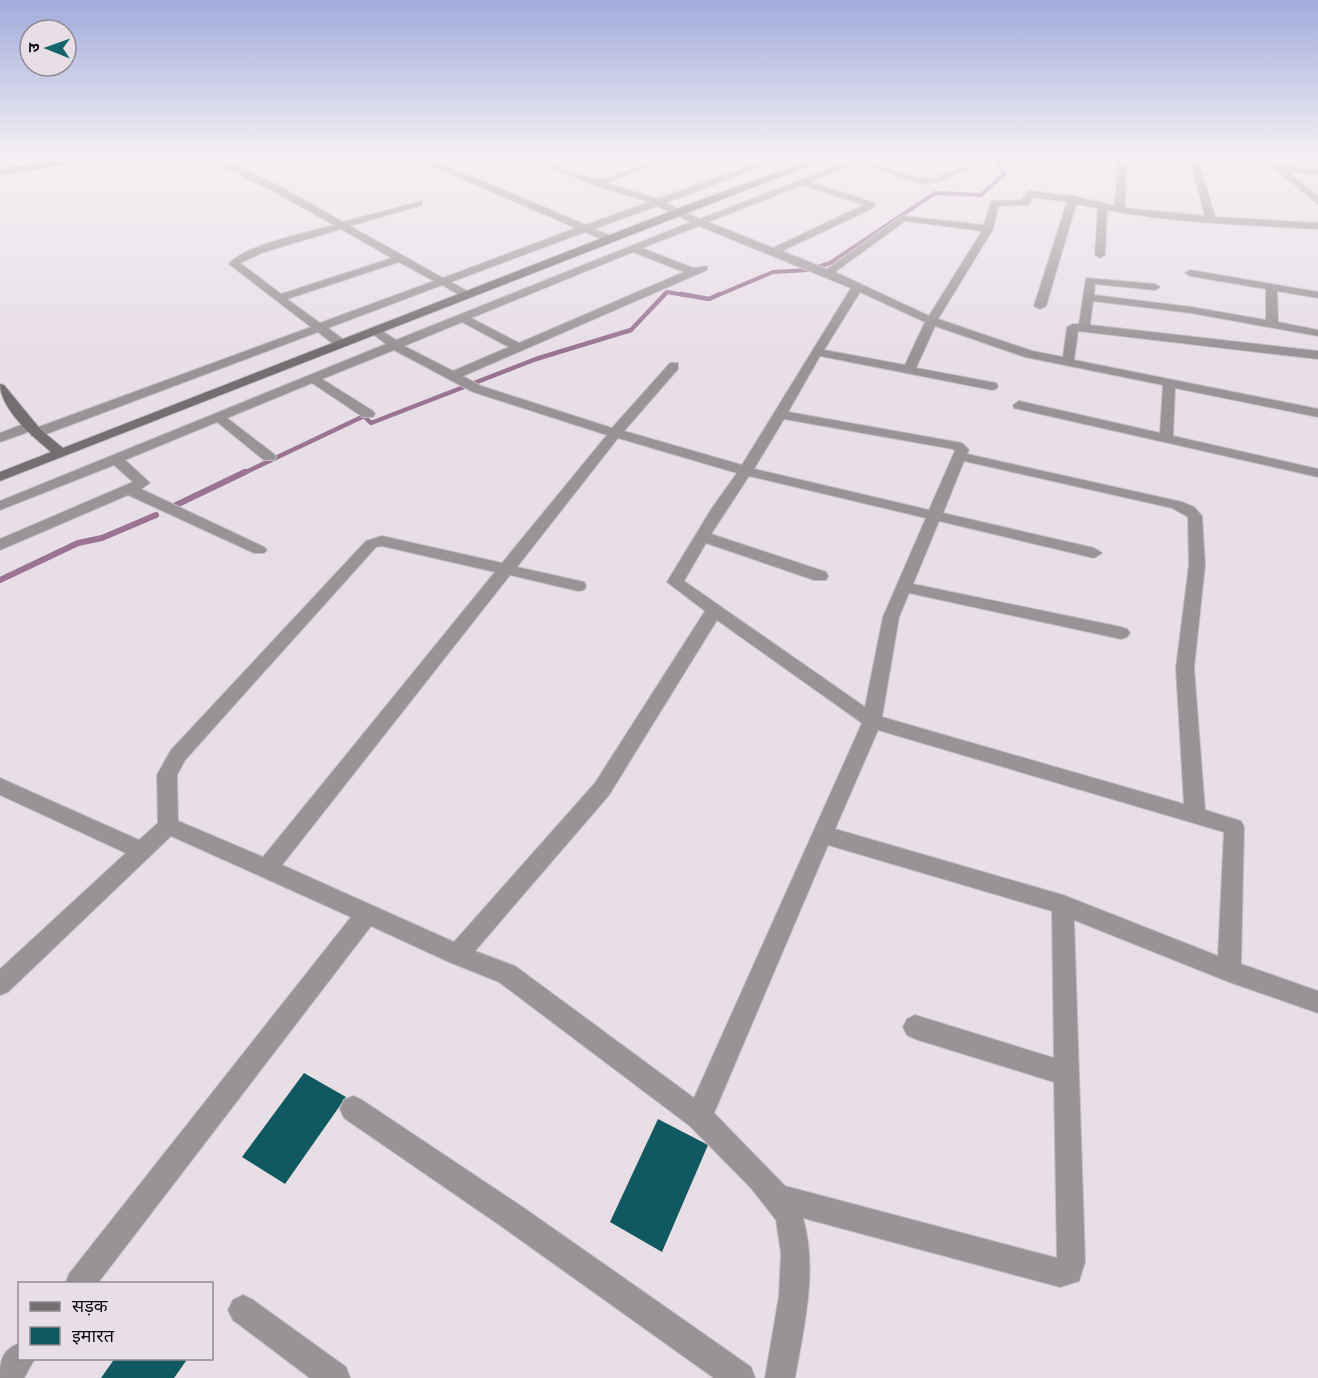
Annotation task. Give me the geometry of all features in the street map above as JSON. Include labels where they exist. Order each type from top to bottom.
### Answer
[{"type":"main road","points":[[0,477],[653,221]]},
{"type":"main road","points":[[0,388],[33,430],[61,453]]},
{"type":"street","points":[[335,221],[465,294]]},
{"type":"street","points":[[340,343],[234,264],[239,258],[260,250],[356,221]]},
{"type":"street","points":[[569,221],[610,238]]},
{"type":"street","points":[[0,438],[33,430],[604,221]]},
{"type":"street","points":[[772,252],[839,221]]},
{"type":"street","points":[[828,273],[899,221]]},
{"type":"street","points":[[933,221],[988,229]]},
{"type":"street","points":[[909,370],[931,321],[988,229],[990,221]]},
{"type":"street","points":[[1040,306],[1066,221]]},
{"type":"street","points":[[1100,255],[1102,221]]},
{"type":"street","points":[[1246,221],[1318,226]]},
{"type":"street","points":[[0,516],[218,417],[699,222],[828,273],[931,321],[1029,354],[1318,413]]},
{"type":"street","points":[[453,376],[698,270],[633,248]]},
{"type":"street","points":[[278,298],[401,258]]},
{"type":"street","points":[[1190,273],[1318,295]]},
{"type":"street","points":[[1084,329],[1090,280],[1155,287]]},
{"type":"street","points":[[858,286],[746,471],[702,536],[675,582],[872,721],[1234,827],[1229,971]]},
{"type":"street","points":[[1271,287],[1272,326]]},
{"type":"street","points":[[1087,297],[1191,310],[1318,333]]},
{"type":"street","points":[[463,318],[519,348]]},
{"type":"street","points":[[1068,362],[1073,327],[1318,354]]},
{"type":"street","points":[[374,330],[396,346],[471,386],[615,433],[746,471],[1094,553]]},
{"type":"street","points":[[817,352],[992,386]]},
{"type":"street","points":[[267,868],[615,433],[674,366]]},
{"type":"street","points":[[314,379],[368,414]]},
{"type":"street","points":[[1166,439],[1169,383]]},
{"type":"street","points":[[1019,405],[1318,473]]},
{"type":"street","points":[[699,1117],[872,721],[891,617],[962,450],[957,446],[780,414]]},
{"type":"street","points":[[218,417],[269,458]]},
{"type":"street","points":[[959,456],[1177,505],[1189,510],[1195,516],[1197,565],[1185,668],[1196,816]]},
{"type":"street","points":[[0,545],[143,483],[120,462]]},
{"type":"street","points":[[0,506],[120,462]]},
{"type":"street","points":[[128,489],[259,550]]},
{"type":"street","points":[[702,536],[820,576]]},
{"type":"street","points":[[0,984],[168,826],[167,775],[178,754],[371,544],[382,542],[578,586]]},
{"type":"street","points":[[904,587],[1121,633]]},
{"type":"street","points":[[457,955],[602,789],[714,611]]},
{"type":"street","points":[[0,786],[141,850]]},
{"type":"street","points":[[168,826],[267,868],[457,955],[507,974],[699,1117],[778,1198],[788,1216],[793,1241],[796,1283],[780,1378]]},
{"type":"street","points":[[822,834],[1063,905],[1229,971],[1318,1002]]},
{"type":"street","points":[[778,1198],[1060,1273],[1069,1271],[1071,1262],[1063,905]]},
{"type":"street","points":[[81,1282],[367,914]]},
{"type":"street","points":[[915,1027],[1067,1074]]},
{"type":"street","points":[[352,1109],[511,1216],[741,1378]]},
{"type":"street","points":[[243,1310],[335,1378]]},
{"type":"street","points":[[5,1378],[19,1360]]},
{"type":"building","points":[[304,1073],[346,1097],[285,1184],[242,1157]]},
{"type":"building","points":[[658,1119],[708,1145],[662,1252],[610,1222]]},
{"type":"building","points":[[114,1360],[186,1361],[174,1378],[101,1378]]},
{"type":"waterway","points":[[716,296],[773,272],[808,270],[830,263],[893,221]]},
{"type":"waterway","points":[[665,294],[667,292],[690,296]]},
{"type":"waterway","points":[[242,474],[364,416],[371,423],[536,359],[631,330],[665,294]]},
{"type":"waterway","points":[[681,294],[709,299],[720,294]]},
{"type":"waterway","points":[[174,506],[245,472]]},
{"type":"waterway","points":[[0,580],[78,543],[102,538],[156,515]]}]
